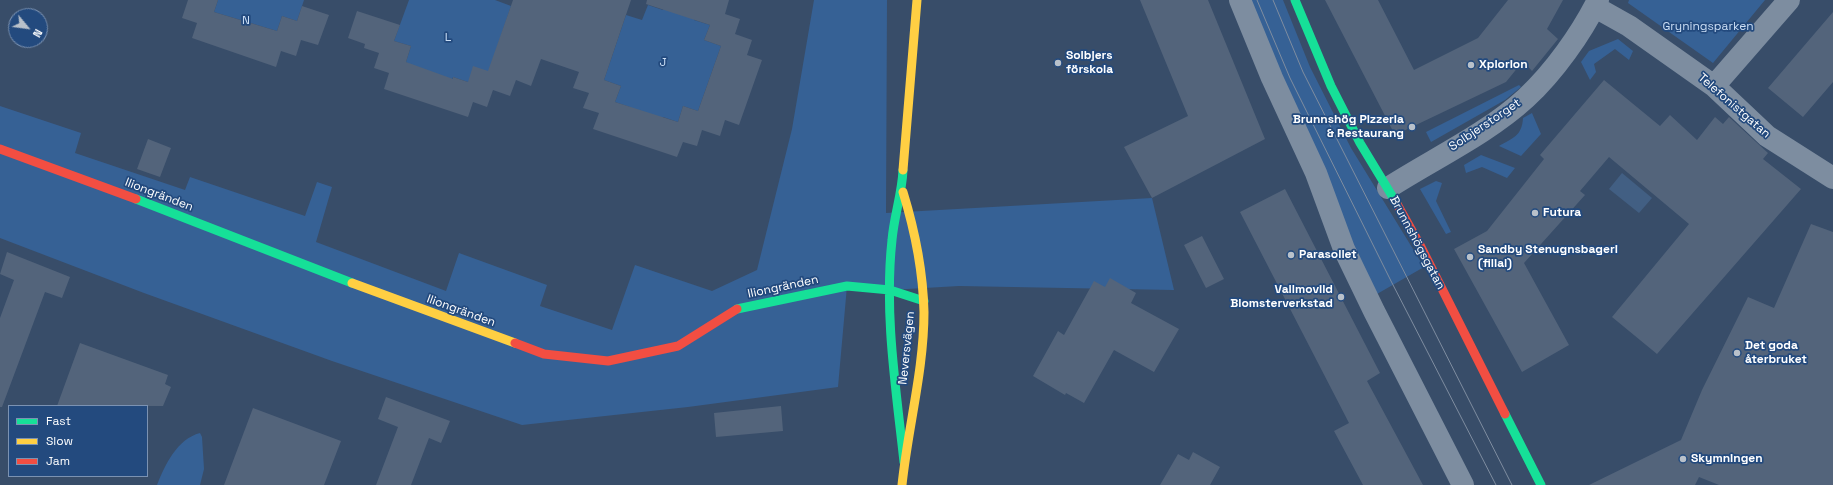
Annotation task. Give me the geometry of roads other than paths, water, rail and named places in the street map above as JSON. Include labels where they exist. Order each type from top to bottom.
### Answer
[{"type":"street","name":"Neversvägen","points":[[904,462],[891,344],[890,290],[892,239],[902,189],[917,0]]},
{"type":"street","points":[[1240,0],[1272,78],[1316,173],[1344,249],[1463,485]]},
{"type":"street","name":"Brunnshögsgatan","points":[[1295,0],[1331,86],[1360,143],[1388,188],[1420,245],[1541,485]]},
{"type":"street","points":[[1714,86],[1789,0]]},
{"type":"street","name":"Solbjerstorget","points":[[1388,188],[1489,125],[1526,98],[1556,65],[1597,3]]},
{"type":"street","name":"Telefonistgatan","points":[[1597,3],[1714,86],[1768,136],[1833,178]]},
{"type":"street","name":"Iliongränden","points":[[0,148],[174,213],[359,286],[544,354],[608,361],[678,346],[736,309],[847,286],[890,290],[924,301]]},
{"type":"street","name":"Neversvägen","points":[[902,189],[912,218],[917,242],[924,301],[922,347],[904,462],[902,485]]},
{"type":"tram line","points":[[1257,0],[1290,78],[1391,281],[1496,485]]},
{"type":"tram line","points":[[1273,0],[1303,72],[1512,485]]},
{"type":"place","name":"Solbjers förskola","points":[[1058,63]]},
{"type":"place","name":"Xplorion","points":[[1471,65]]},
{"type":"place","name":"Brunnshög Pizzeria & Restaurang","points":[[1412,127]]},
{"type":"place","name":"Futura","points":[[1535,213]]},
{"type":"place","name":"Parasollet","points":[[1291,255]]},
{"type":"place","name":"Sandby Stenugnsbageri (filial)","points":[[1470,257]]},
{"type":"place","name":"Vallmovild Blomsterverkstad","points":[[1341,297]]},
{"type":"place","name":"Det goda återbruket","points":[[1737,353]]},
{"type":"place","name":"Skymningen","points":[[1683,459]]},
{"type":"park label","name":"N","points":[[246,21]]},
{"type":"park label","name":"Gryningsparken","points":[[1708,27]]},
{"type":"park label","name":"L","points":[[448,38]]},
{"type":"park label","name":"J","points":[[663,63]]}]
